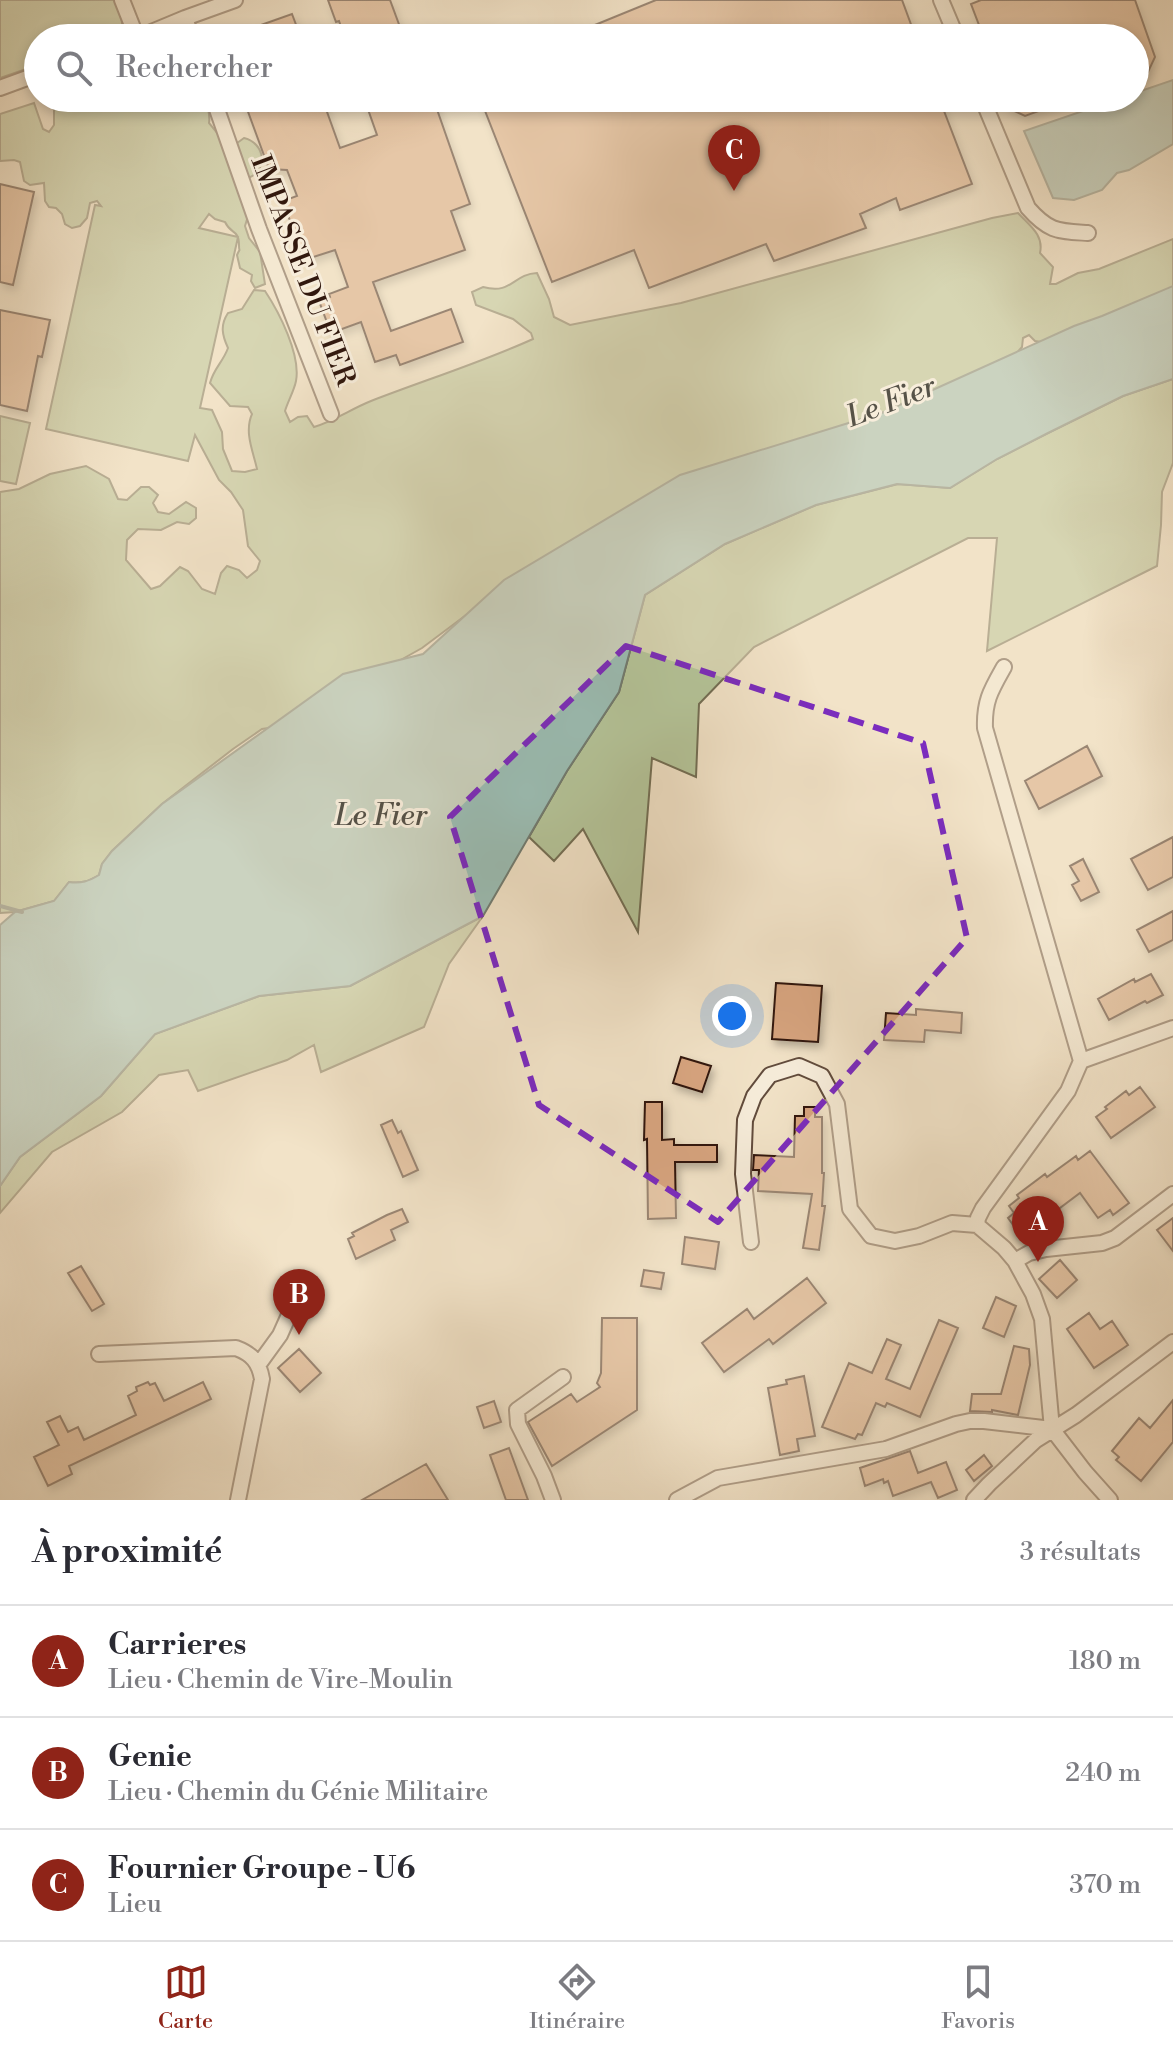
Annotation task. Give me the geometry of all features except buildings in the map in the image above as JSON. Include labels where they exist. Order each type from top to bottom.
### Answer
[{"type":"street","points":[[122,0],[131,24]]},
{"type":"street","points":[[171,24],[235,0]]},
{"type":"street","points":[[941,0],[951,24]]},
{"type":"street","points":[[185,18],[187,24]]},
{"type":"street","points":[[0,88],[24,79]]},
{"type":"street","name":"IMPASSE DU FIER","points":[[218,112],[259,229],[331,414]]},
{"type":"street","points":[[988,112],[1028,208],[1053,230],[1088,233]]},
{"type":"street","points":[[977,1225],[983,1208],[1068,1091],[1081,1061],[985,728],[988,696],[1004,667]]},
{"type":"street","points":[[1081,1061],[1173,1028]]},
{"type":"street","points":[[751,1242],[743,1174],[745,1120],[754,1096],[770,1075],[799,1066],[822,1076],[837,1104],[850,1209],[871,1236],[895,1241],[919,1236],[952,1223],[977,1225],[1015,1261],[1042,1319],[1052,1429],[1110,1500]]},
{"type":"street","points":[[1015,1261],[1029,1253],[1046,1249],[1102,1243],[1115,1238],[1173,1194]]},
{"type":"street","points":[[259,1364],[280,1335],[293,1306]]},
{"type":"street","points":[[974,1500],[1022,1452],[1173,1342]]},
{"type":"street","points":[[99,1354],[236,1348],[259,1364],[262,1379],[238,1500]]},
{"type":"street","points":[[553,1500],[518,1424],[517,1410],[563,1377]]},
{"type":"street","points":[[677,1500],[718,1478],[886,1449],[970,1421],[1052,1429]]},
{"type":"highlighted area","points":[[626,646],[923,743],[967,938],[718,1222],[539,1105],[450,817]]},
{"type":"green space","points":[[0,0],[117,0],[121,7],[122,24],[24,24],[24,70],[0,78]]},
{"type":"green space","points":[[24,106],[24,112],[37,112],[43,129],[49,132],[54,125],[54,112],[208,112],[209,123],[226,144],[233,146],[244,138],[260,151],[262,163],[248,178],[245,226],[249,238],[260,252],[265,284],[255,288],[252,275],[240,268],[238,237],[200,408],[212,410],[222,432],[223,449],[232,471],[257,469],[249,435],[252,414],[248,407],[230,406],[210,383],[228,348],[223,330],[225,317],[242,309],[254,290],[265,291],[271,300],[288,334],[295,359],[296,381],[285,411],[290,422],[307,416],[314,427],[371,401],[533,339],[531,333],[513,319],[476,305],[472,292],[483,287],[493,289],[507,286],[529,274],[537,273],[554,317],[570,325],[681,303],[1018,213],[1035,231],[1040,241],[1040,253],[1053,267],[1050,284],[1099,269],[1173,239],[1173,287],[1048,343],[1035,341],[1029,335],[1023,338],[1022,347],[1014,356],[466,615],[422,648],[283,726],[262,729],[233,749],[162,804],[112,851],[102,864],[99,875],[85,882],[69,882],[54,901],[0,913],[0,492],[19,489],[50,474],[86,466],[109,479],[118,499],[127,500],[141,487],[149,487],[158,495],[153,503],[158,512],[169,514],[186,502],[196,508],[196,518],[189,524],[177,522],[161,530],[138,529],[127,540],[126,560],[151,589],[160,586],[180,567],[188,571],[202,589],[215,594],[221,573],[227,566],[239,570],[247,578],[257,570],[260,561],[248,546],[243,510],[219,480],[195,435],[188,461],[46,429],[95,205],[101,206],[97,201],[90,203],[87,218],[80,226],[72,228],[65,224],[62,214],[45,201],[44,183],[30,185],[24,181],[20,162],[0,161],[0,114]],"holes":[[[209,214],[225,222],[238,237],[199,228]]]},
{"type":"green space","points":[[1173,379],[1173,463],[1162,492],[1157,566],[987,651],[997,538],[968,538],[754,647],[699,704],[696,777],[652,758],[638,932],[583,829],[554,861],[529,837],[567,771],[619,692],[645,595],[725,544],[816,505],[898,484],[950,488],[997,459],[1123,396]]},
{"type":"green space","points":[[0,416],[30,423],[16,484],[0,481]]},
{"type":"green space","points":[[483,916],[449,964],[424,1027],[321,1072],[314,1045],[287,1060],[198,1091],[188,1070],[159,1075],[122,1112],[52,1152],[0,1213],[0,1186],[20,1157],[101,1096],[155,1034],[259,996],[350,986]]},
{"type":"water","points":[[1173,80],[1173,144],[1129,170],[1117,173],[1102,190],[1074,200],[1053,198],[1024,131],[1080,112],[1149,112],[1149,88]]},
{"type":"water","name":"Le Fier","points":[[1173,286],[1173,379],[1123,396],[997,459],[950,488],[897,484],[816,505],[725,544],[645,595],[619,692],[567,771],[483,916],[350,986],[259,996],[155,1034],[101,1096],[20,1157],[0,1186],[0,925],[15,912],[54,901],[69,882],[85,882],[99,875],[102,864],[112,851],[162,804],[343,674],[423,654],[504,580],[680,475],[884,412],[1074,326]]},
{"type":"waterway","points":[[0,906],[22,912]]},
{"type":"place","name":"Fournier Groupe - U6","points":[[734,191]]},
{"type":"place","name":"Carrieres","points":[[1038,1262]]},
{"type":"place","name":"Genie","points":[[299,1335]]}]
